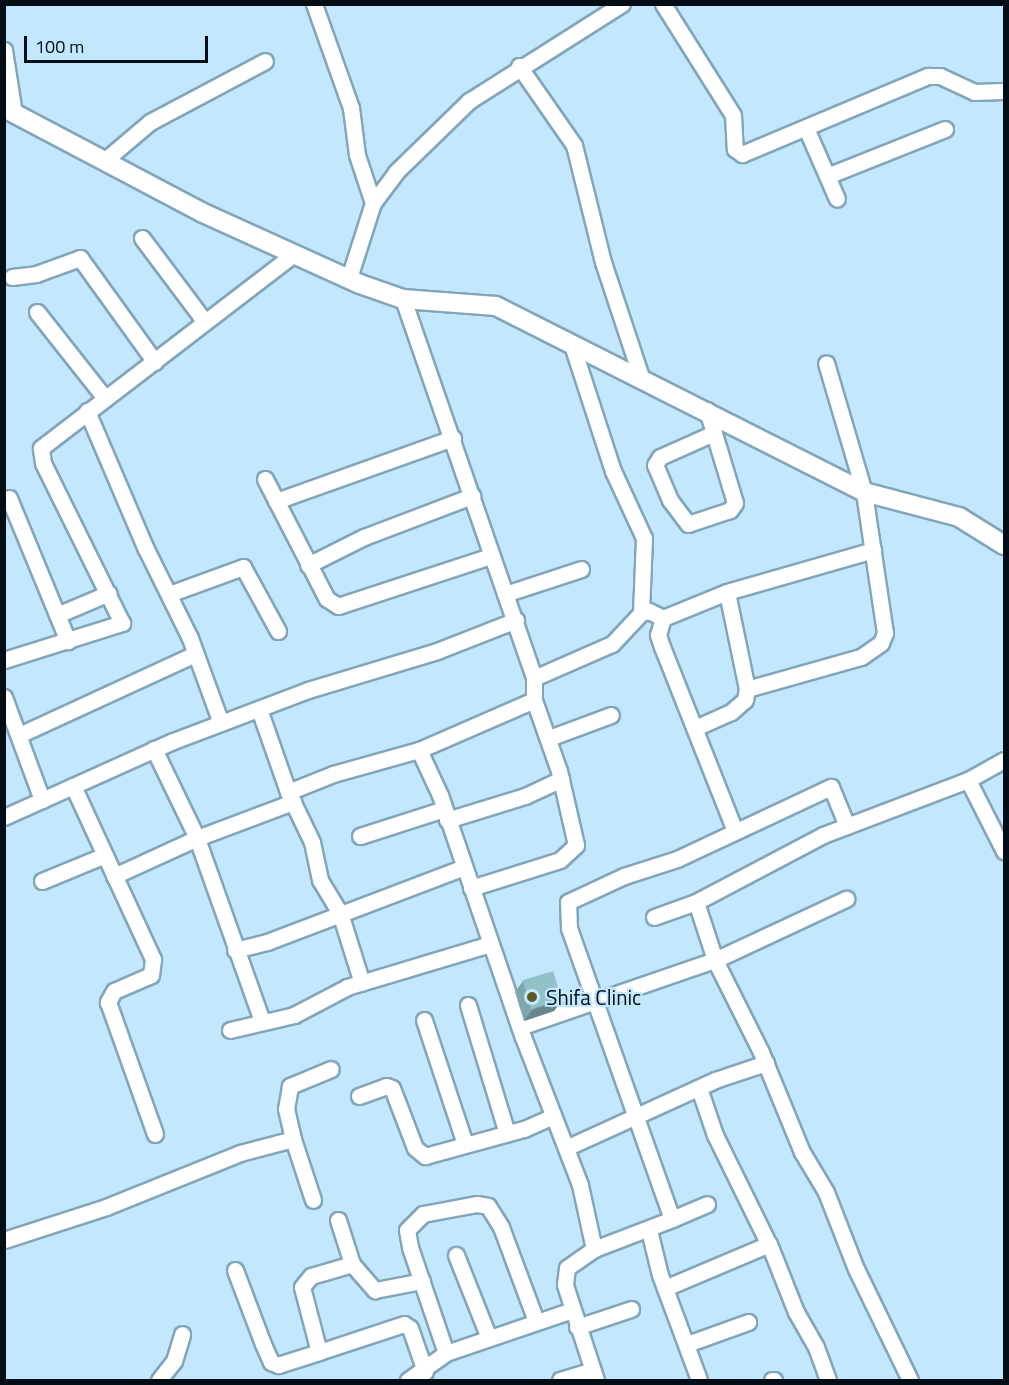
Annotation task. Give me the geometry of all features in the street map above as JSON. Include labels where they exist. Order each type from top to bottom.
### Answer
[{"type":"street","points":[[314,4],[351,108],[357,154],[373,203]]},
{"type":"street","points":[[349,278],[373,203],[396,172],[469,101],[519,66],[622,4]]},
{"type":"street","points":[[663,4],[733,115],[738,153],[806,128],[928,76],[940,76],[963,90],[1005,91]]},
{"type":"street","points":[[4,50],[9,114],[104,161],[294,254],[403,299],[496,306],[707,410],[864,492],[959,517],[1005,545]]},
{"type":"street","points":[[104,161],[150,122],[264,61]]},
{"type":"street","points":[[519,66],[578,154],[603,262],[641,377]]},
{"type":"street","points":[[806,128],[837,199]]},
{"type":"street","points":[[826,176],[945,129]]},
{"type":"street","points":[[142,238],[205,322]]},
{"type":"street","points":[[4,660],[122,623],[40,456],[44,444],[155,362],[294,254]]},
{"type":"street","points":[[12,277],[36,274],[80,258],[155,362]]},
{"type":"street","points":[[403,299],[453,438],[491,556],[516,620],[534,678],[534,700],[549,738],[576,837],[571,854],[471,888]]},
{"type":"street","points":[[38,312],[105,398]]},
{"type":"street","points":[[572,345],[613,471],[644,538],[641,613]]},
{"type":"street","points":[[747,689],[861,657],[881,643],[885,633],[864,492],[826,363]]},
{"type":"street","points":[[707,410],[735,503],[730,510],[688,524],[670,500],[655,465],[660,457],[714,434]]},
{"type":"street","points":[[87,411],[195,654],[221,723]]},
{"type":"street","points":[[276,501],[453,438]]},
{"type":"street","points":[[265,479],[327,599],[345,607],[491,556]]},
{"type":"street","points":[[308,565],[364,537],[472,496]]},
{"type":"street","points":[[9,498],[68,640]]},
{"type":"street","points":[[534,678],[612,644],[641,613],[649,611],[663,618],[727,592],[873,550]]},
{"type":"street","points":[[169,594],[243,567],[278,631]]},
{"type":"street","points":[[505,594],[581,568]]},
{"type":"street","points":[[695,728],[741,705],[747,689],[727,592]]},
{"type":"street","points":[[57,615],[108,593]]},
{"type":"street","points":[[663,618],[658,635],[662,647],[735,831]]},
{"type":"street","points":[[4,817],[154,749],[221,723],[516,620]]},
{"type":"street","points":[[19,735],[195,654]]},
{"type":"street","points":[[4,697],[42,800]]},
{"type":"street","points":[[114,876],[291,797],[333,774],[419,750],[534,700]]},
{"type":"street","points":[[259,709],[291,797],[312,842],[320,880],[340,913],[362,983]]},
{"type":"street","points":[[549,738],[611,715]]},
{"type":"street","points":[[154,749],[197,838],[262,1021]]},
{"type":"street","points":[[419,750],[445,814],[462,868],[553,1116],[568,1148],[594,1249]]},
{"type":"street","points":[[654,917],[696,902],[847,826],[968,780],[1005,760]]},
{"type":"street","points":[[360,836],[525,796],[561,779]]},
{"type":"street","points":[[968,780],[1005,850]]},
{"type":"street","points":[[73,786],[153,959],[150,975],[114,991],[108,1002],[155,1134]]},
{"type":"street","points":[[672,1219],[569,928],[568,902],[624,876],[677,859],[831,787],[847,826]]},
{"type":"street","points":[[42,881],[105,855]]},
{"type":"street","points":[[235,950],[462,868]]},
{"type":"street","points":[[520,1027],[715,960],[846,900]]},
{"type":"street","points":[[696,902],[715,960],[766,1063],[802,1152],[826,1192],[856,1269],[910,1380]]},
{"type":"street","points":[[230,1030],[294,1014],[362,983],[490,944]]},
{"type":"street","points":[[468,1005],[507,1133]]},
{"type":"street","points":[[424,1020],[465,1144]]},
{"type":"street","points":[[568,1148],[586,1136],[636,1120],[699,1088],[766,1063]]},
{"type":"street","points":[[313,1200],[293,1139],[286,1109],[290,1086],[331,1069]]},
{"type":"street","points":[[359,1096],[386,1086],[392,1088],[419,1154],[425,1156],[507,1133],[553,1116]]},
{"type":"street","points":[[699,1088],[715,1135],[769,1244],[779,1278],[816,1347],[828,1380]]},
{"type":"street","points":[[4,1240],[106,1207],[240,1153],[293,1139]]},
{"type":"street","points":[[447,1353],[407,1230],[423,1214],[477,1204],[488,1206],[501,1227],[536,1321]]},
{"type":"street","points":[[560,1380],[594,1375],[565,1286],[567,1268],[594,1249],[649,1230],[707,1204]]},
{"type":"street","points":[[338,1220],[352,1264],[375,1290],[422,1281]]},
{"type":"street","points":[[649,1230],[665,1288],[699,1380]]},
{"type":"street","points":[[665,1288],[769,1244]]},
{"type":"street","points":[[456,1255],[489,1338]]},
{"type":"street","points":[[319,1352],[304,1299],[304,1281],[337,1266],[352,1264]]},
{"type":"street","points":[[235,1270],[271,1362],[278,1365],[290,1363],[404,1324],[425,1371]]},
{"type":"street","points":[[577,1327],[631,1309]]},
{"type":"street","points":[[408,1380],[425,1371],[447,1353],[536,1321],[572,1311]]},
{"type":"street","points":[[687,1344],[748,1322]]},
{"type":"street","points":[[159,1380],[174,1361],[182,1334]]},
{"type":"building","points":[[553,971],[562,1000],[531,1009],[522,980]]},
{"type":"place","name":"Shifa Clinic","points":[[532,997]]}]
